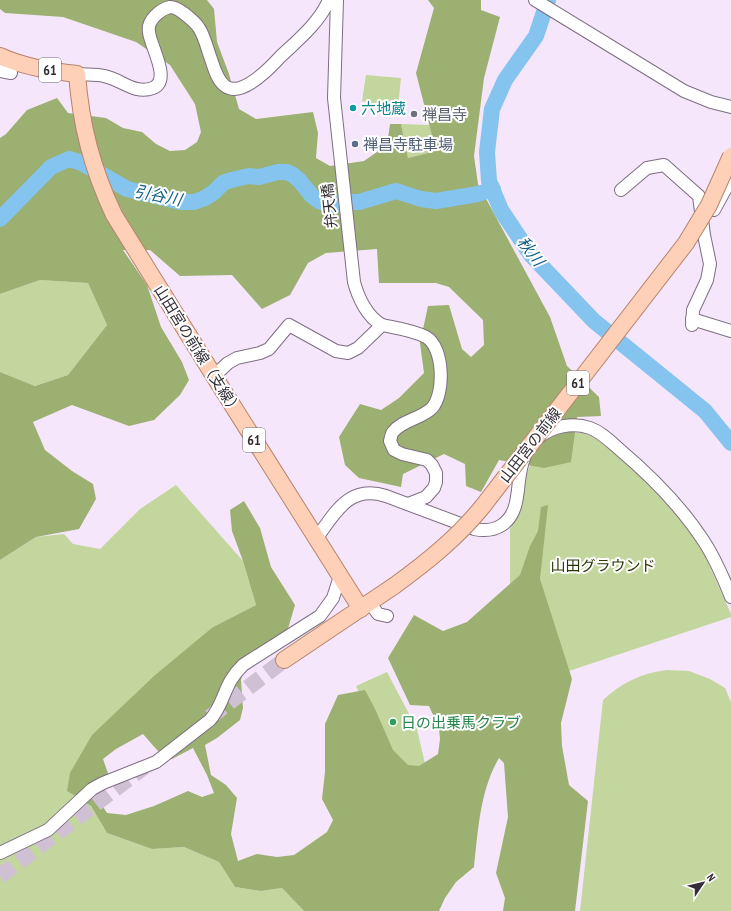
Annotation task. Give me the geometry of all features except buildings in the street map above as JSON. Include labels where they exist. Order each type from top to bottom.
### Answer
[{"type":"main road","name":"61","points":[[0,56],[21,64],[77,74]]},
{"type":"main road","name":"山田宮の前線（支線）","points":[[77,74],[82,120],[91,157],[102,189],[114,215],[316,539],[340,576],[365,606]]},
{"type":"main road","name":"山田宮の前線","points":[[284,660],[394,586],[443,549],[468,524],[690,237],[709,204],[731,156]]},
{"type":"street","points":[[77,74],[114,78],[132,88],[153,88],[158,84],[161,73],[149,32],[150,25],[158,12],[170,7],[176,8],[182,12],[199,27],[215,70],[224,85],[235,89],[243,87],[265,73],[314,24],[329,0]]},
{"type":"street","name":"弁天橋","points":[[336,0],[334,98],[352,274],[356,289],[362,302],[377,322],[382,325]]},
{"type":"street","points":[[535,0],[684,91],[711,102],[731,107]]},
{"type":"street","points":[[314,24],[335,26]]},
{"type":"street","points":[[621,190],[646,168],[664,165],[699,196],[704,235],[710,264],[707,280],[693,310],[692,322],[731,331]]},
{"type":"street","points":[[704,229],[731,179]]},
{"type":"street","points":[[214,376],[228,363],[237,358],[260,353],[269,348],[289,326],[336,351],[348,353],[358,348],[382,325],[417,333],[431,340],[435,346],[441,374],[441,388],[434,407],[421,416],[402,425],[393,432],[390,441],[394,450],[402,454],[426,460],[432,465],[436,473],[434,488],[426,497],[408,504]]},
{"type":"street","points":[[316,539],[340,506],[355,496],[367,493],[376,493],[474,529],[485,531],[498,528],[508,521],[514,510],[524,459],[534,442],[543,434],[561,427],[573,426],[589,428],[606,437],[638,464],[666,493],[703,540],[719,568],[731,597]]},
{"type":"street","points":[[0,853],[48,830],[66,815],[83,797],[98,786],[156,762],[210,720],[216,714],[230,682],[242,665],[320,616],[333,598],[340,576]]},
{"type":"street","points":[[365,606],[378,614],[387,616]]},
{"type":"green space","points":[[0,0],[207,0],[214,9],[217,42],[229,74],[239,109],[256,119],[313,112],[318,133],[316,158],[330,166],[364,161],[387,145],[390,124],[401,124],[408,158],[436,151],[416,73],[434,8],[428,0],[481,0],[481,10],[500,17],[484,78],[474,156],[478,184],[550,317],[567,366],[599,397],[601,416],[577,417],[571,462],[544,468],[499,460],[481,492],[466,486],[465,464],[444,454],[403,474],[401,487],[359,478],[345,465],[339,437],[360,404],[381,410],[399,398],[424,373],[420,343],[428,306],[449,305],[462,349],[471,357],[484,345],[483,320],[449,287],[436,283],[379,283],[377,249],[326,253],[308,263],[290,295],[262,309],[232,275],[180,276],[150,250],[123,250],[147,285],[161,327],[182,362],[189,380],[180,395],[154,420],[129,426],[72,405],[33,422],[45,450],[72,471],[93,484],[96,499],[79,529],[36,537],[0,560],[0,372],[35,386],[68,375],[107,325],[88,283],[40,280],[0,294],[0,138],[6,134],[27,110],[57,98],[68,113],[106,118],[123,128],[142,132],[156,144],[170,151],[185,150],[197,142],[201,132],[195,104],[170,65],[136,42],[63,17],[5,13],[0,9]]},
{"type":"green space","points":[[366,75],[401,78],[398,107],[362,101]]},
{"type":"green space","points":[[401,124],[430,125],[436,151],[408,158]]},
{"type":"green space","points":[[40,280],[88,283],[107,325],[68,375],[35,386],[0,372],[0,294]]},
{"type":"green space","name":"山田グラウンド","points":[[570,433],[584,433],[595,438],[635,469],[661,496],[698,540],[731,617],[551,677],[510,611],[510,528],[520,513],[527,473],[534,456]]},
{"type":"green space","points":[[176,485],[243,561],[256,605],[213,627],[67,791],[91,806],[107,833],[152,849],[184,847],[219,862],[235,887],[261,891],[282,888],[304,911],[0,911],[0,560],[36,537],[64,534],[73,544],[100,549],[140,509]]},
{"type":"green space","points":[[244,501],[260,528],[271,567],[295,605],[287,632],[244,669],[241,680],[243,708],[240,720],[217,738],[205,745],[211,775],[226,785],[237,798],[231,834],[238,861],[257,854],[277,857],[294,855],[327,832],[333,820],[322,799],[325,772],[325,724],[338,695],[365,690],[393,750],[408,765],[419,766],[438,754],[440,739],[439,728],[429,706],[410,705],[388,658],[414,615],[443,631],[467,622],[520,575],[530,546],[538,531],[541,507],[548,505],[540,579],[572,679],[561,723],[562,746],[569,785],[588,801],[575,911],[503,911],[505,898],[496,873],[508,817],[504,763],[499,758],[488,783],[484,797],[474,867],[456,882],[445,898],[439,911],[304,911],[282,888],[261,891],[235,887],[219,862],[184,847],[152,849],[107,833],[91,806],[67,791],[70,773],[92,735],[154,676],[213,627],[256,605],[243,561],[232,531],[230,510]],"holes":[[[143,734],[157,750],[172,759],[193,748],[207,775],[214,793],[202,797],[188,791],[154,806],[126,815],[107,813],[91,788],[109,776],[103,759],[116,749]]]},
{"type":"green space","points":[[658,671],[689,671],[710,679],[725,688],[731,702],[731,911],[580,911],[603,700],[632,680]]},
{"type":"green space","name":"日の出乗馬クラブ","points":[[387,672],[417,729],[426,768],[392,778],[381,739],[356,686]]},
{"type":"waterway","name":"秋川","points":[[548,0],[536,36],[505,80],[492,109],[487,152],[489,181],[501,210],[531,255],[594,321],[705,411],[731,443]]},
{"type":"waterway","name":"引谷川","points":[[0,219],[51,167],[69,159],[82,163],[127,189],[181,202],[194,202],[205,198],[223,183],[231,180],[249,176],[259,177],[278,172],[287,172],[293,175],[312,196],[319,201],[332,205],[359,202],[396,191],[421,199],[436,201],[478,194],[493,189]]},
{"type":"tunnel","points":[[210,717],[284,660]]},
{"type":"tunnel","points":[[0,876],[144,767]]},
{"type":"place","name":"六地蔵","points":[[353,108]]},
{"type":"place","name":"禅昌寺","points":[[414,114]]},
{"type":"place","name":"禅昌寺駐車場","points":[[355,144]]},
{"type":"place","name":"日の出乗馬クラブ","points":[[393,722]]}]
